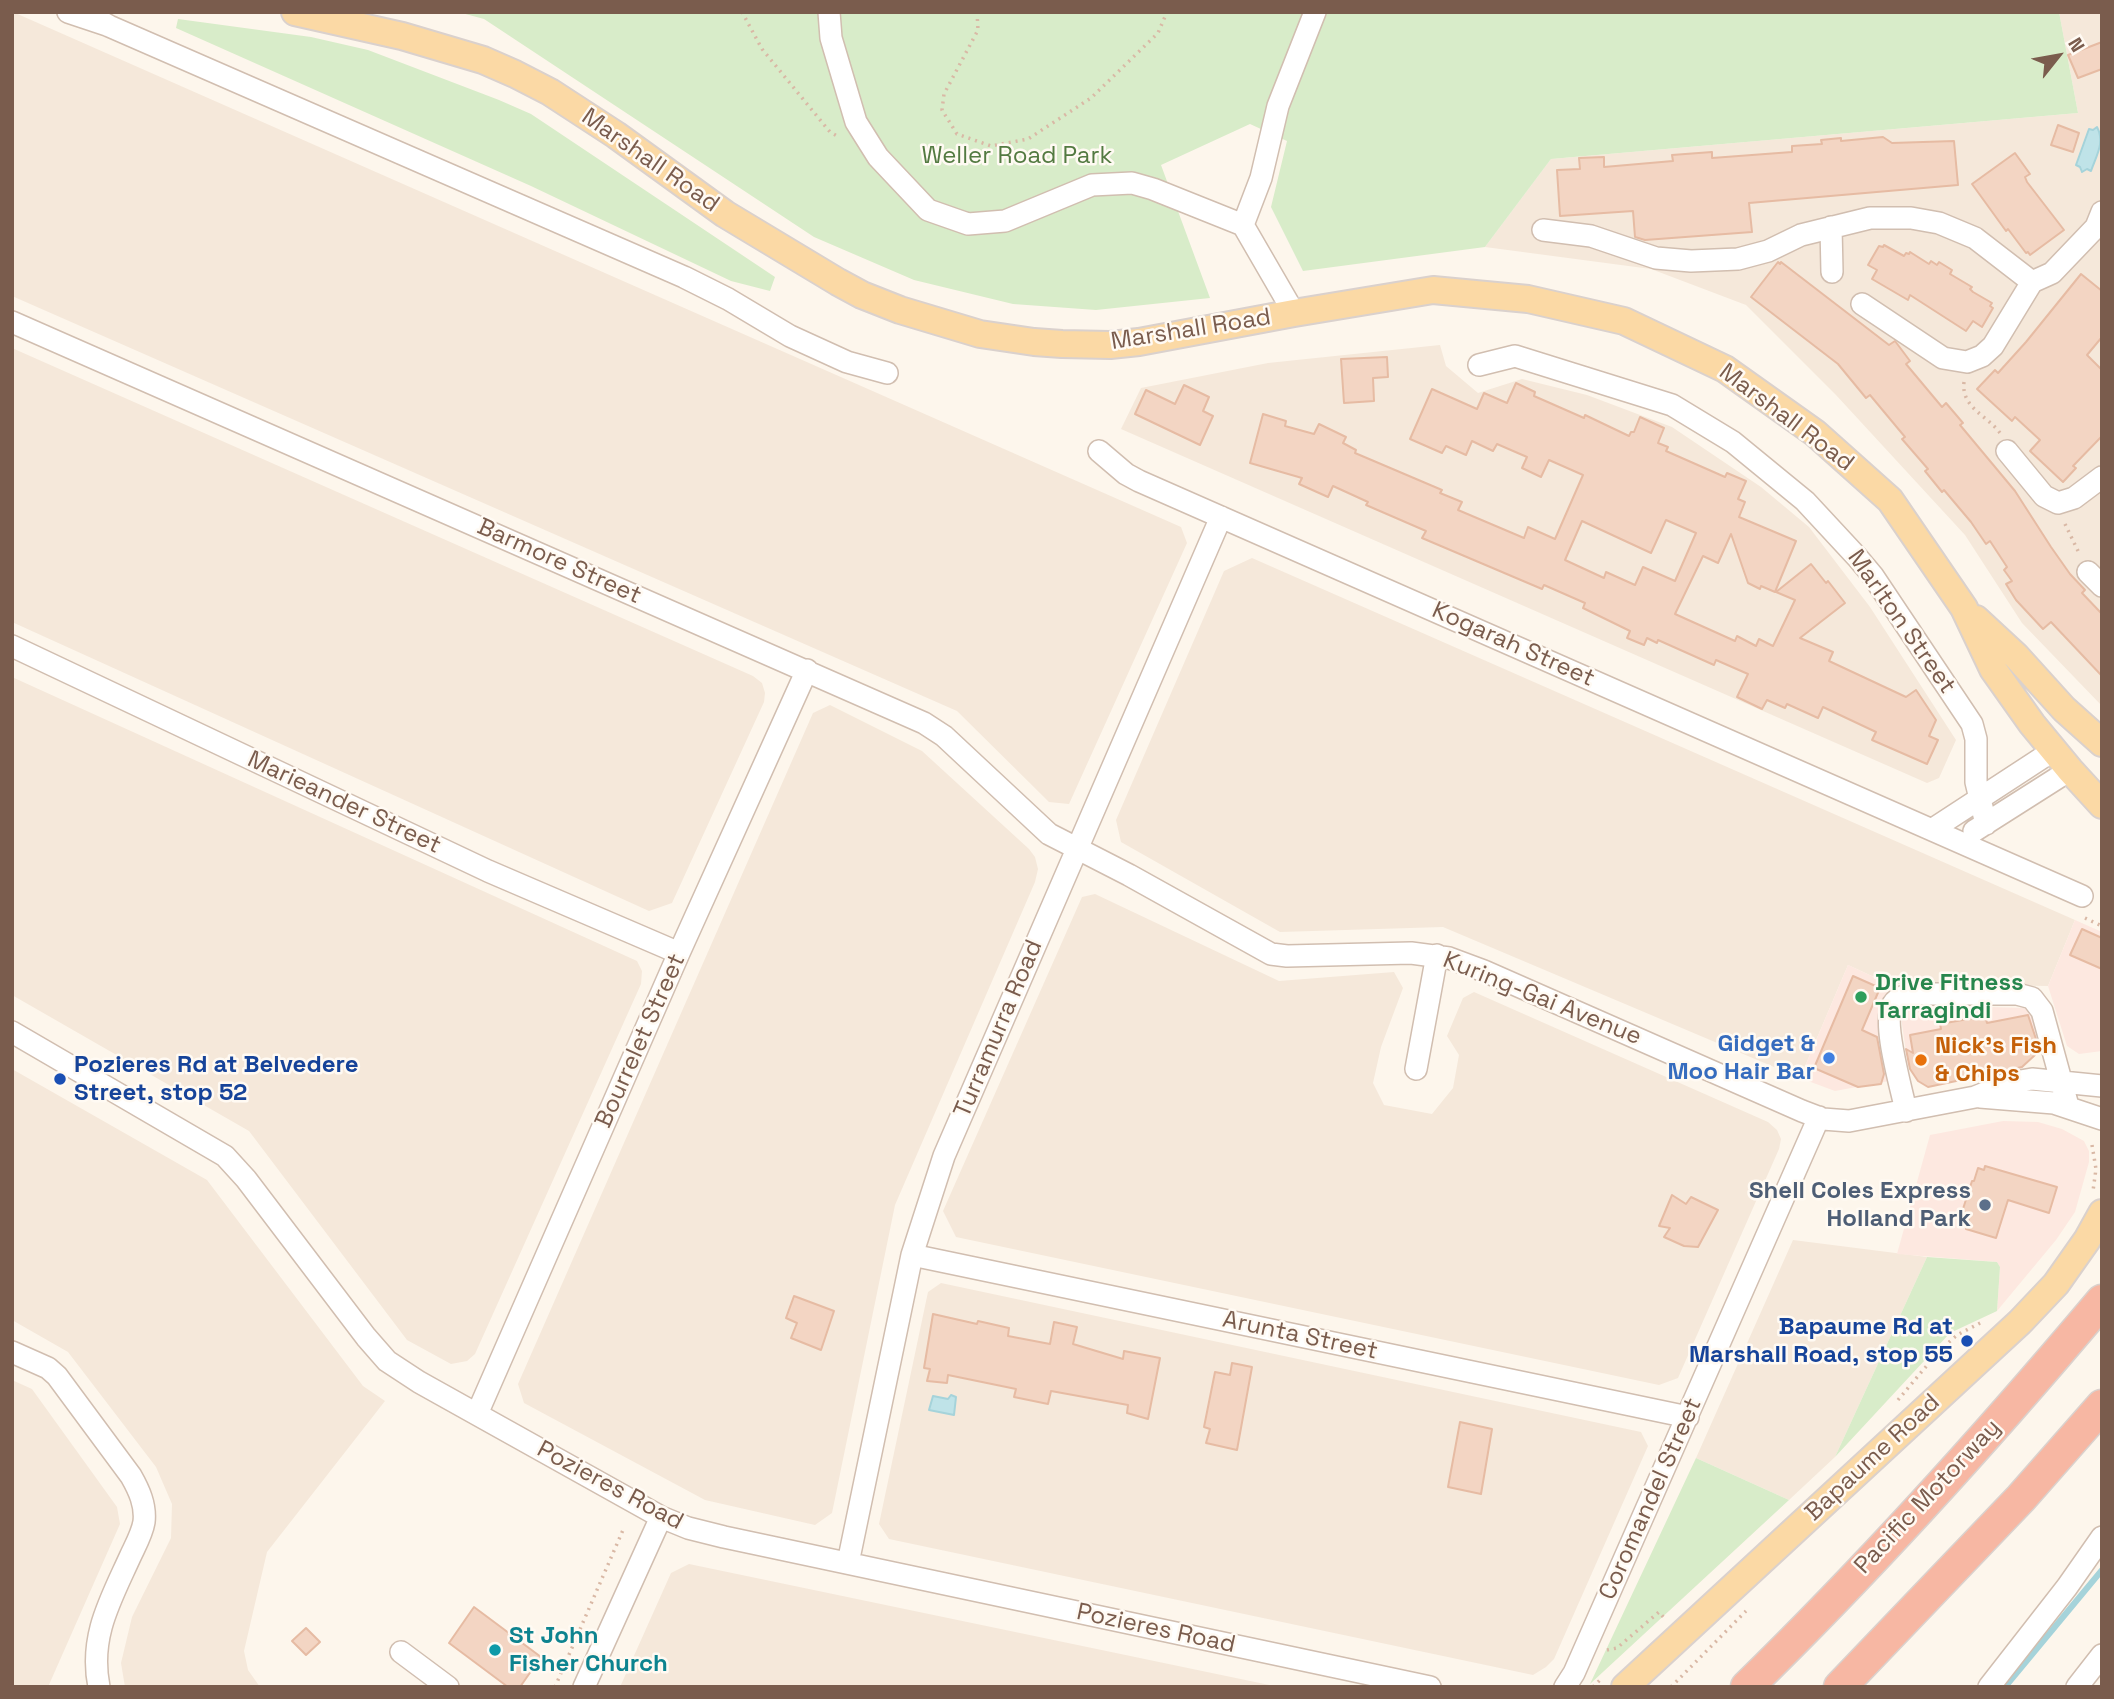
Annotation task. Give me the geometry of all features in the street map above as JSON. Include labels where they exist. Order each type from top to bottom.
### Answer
[{"type":"highway","name":"Pacific Motorway","points":[[1747,1687],[1915,1513],[2000,1420],[2102,1301]]},
{"type":"highway","points":[[1840,1687],[2012,1507],[2102,1406]]},
{"type":"main road","name":"Marshall Road","points":[[295,12],[402,36],[483,60],[515,74],[581,112],[770,243],[862,295],[927,319],[980,334],[1062,344],[1110,345],[1170,338],[1294,313],[1433,290],[1528,299],[1624,321],[1725,369],[1815,433],[1890,500],[1964,608],[1993,669],[2032,724],[2102,805]]},
{"type":"main road","name":"Marshall Road","points":[[1964,608],[2097,739]]},
{"type":"main road","points":[[2062,760],[2097,739]]},
{"type":"main road","name":"Bapaume Road","points":[[1614,1683],[2020,1322],[2056,1283],[2087,1240],[2096,1205]]},
{"type":"street","points":[[68,12],[108,17],[132,30],[140,38],[684,277],[728,299],[778,330],[833,356],[887,373]]},
{"type":"street","points":[[829,12],[831,38],[856,122],[878,157],[928,210],[968,224],[1005,221],[1092,185],[1132,183],[1243,225],[1294,313]]},
{"type":"street","points":[[1243,225],[1261,178],[1278,106],[1315,12]]},
{"type":"street","points":[[1543,230],[1591,236],[1656,258],[1691,261],[1738,259],[1768,251],[1801,235],[1870,218],[1912,218],[1939,223],[1975,238],[2032,282]]},
{"type":"street","points":[[1861,304],[1944,358],[1967,362],[1982,356],[1993,346],[2032,282],[2052,273],[2100,224]]},
{"type":"street","points":[[1830,227],[1832,272]]},
{"type":"street","name":"Barmore Street","points":[[12,322],[807,670],[936,730],[1040,828],[1076,849]]},
{"type":"street","name":"Marlton Street","points":[[1479,365],[1515,356],[1672,405],[1733,442],[1793,490],[1873,576],[1969,719],[1975,734],[1975,774],[1986,824]]},
{"type":"street","name":"Kogarah Street","points":[[1099,451],[1133,478],[2082,896]]},
{"type":"street","points":[[2007,451],[2044,496],[2059,503],[2074,498],[2102,477]]},
{"type":"street","name":"Turramurra Road","points":[[848,1563],[912,1255],[944,1156],[1221,517]]},
{"type":"street","name":"Marieander Street","points":[[12,646],[488,871],[679,953]]},
{"type":"street","name":"Bourrelet Street","points":[[477,1414],[679,953],[807,670]]},
{"type":"street","points":[[1933,829],[1979,799],[2062,760]]},
{"type":"street","points":[[1959,841],[1986,824],[2062,760]]},
{"type":"street","name":"Kuring-Gai Avenue","points":[[1076,849],[1129,875],[1272,954],[1287,956],[1403,952],[1437,955],[1484,971],[1819,1117],[1834,1121],[1852,1121],[1975,1097],[2002,1085],[2039,1078],[2102,1086]]},
{"type":"street","points":[[1416,1069],[1437,955]]},
{"type":"street","points":[[1906,1111],[1888,1018],[1893,1003],[1908,995],[2017,994],[2032,998],[2042,1010],[2068,1106]]},
{"type":"street","name":"Pozieres Road","points":[[12,1032],[225,1156],[246,1179],[366,1338],[387,1361],[419,1382],[661,1517],[709,1534],[1430,1687]]},
{"type":"street","name":"Kuring-Gai Avenue","points":[[1975,1097],[2042,1101],[2068,1106],[2102,1119]]},
{"type":"street","name":"Coromandel Street","points":[[1565,1687],[1688,1417],[1819,1117]]},
{"type":"street","name":"Arunta Street","points":[[912,1255],[1688,1417]]},
{"type":"street","points":[[12,1352],[48,1368],[57,1376],[140,1492],[144,1522],[101,1622],[97,1640],[99,1687]]},
{"type":"street","points":[[584,1687],[661,1517]]},
{"type":"street","points":[[1989,1687],[2067,1587],[2102,1537]]},
{"type":"street","points":[[401,1652],[448,1687]]},
{"type":"street","points":[[2077,1687],[2102,1655]]},
{"type":"path","points":[[742,12],[762,49],[830,132],[842,138]]},
{"type":"path","points":[[977,12],[978,30],[944,94],[942,110],[957,134],[991,146],[1028,139],[1091,98],[1158,33],[1167,12]]},
{"type":"path","points":[[1967,362],[1963,391],[1968,404],[2005,440],[2007,451]]},
{"type":"path","points":[[2059,503],[2065,524],[2095,579]]},
{"type":"path","points":[[2092,1145],[2096,1169],[2096,1205]]},
{"type":"path","points":[[1892,1406],[1939,1351],[1957,1335],[1985,1320]]},
{"type":"path","points":[[555,1687],[623,1530]]},
{"type":"path","points":[[1582,1654],[1617,1648],[1658,1612],[1664,1619],[1674,1611]]},
{"type":"path","points":[[1593,1687],[1614,1683]]},
{"type":"shaded area","points":[[13,12],[1181,527],[1187,543],[1069,804],[1049,802],[957,711],[12,296]]},
{"type":"shaded area","points":[[2059,12],[2102,12],[2102,706],[2022,623],[1965,535],[1836,395],[1746,305],[1651,269],[1485,247],[1551,159],[2078,113]]},
{"type":"shaded area","points":[[1440,345],[1446,366],[1478,393],[1522,379],[1587,395],[1672,427],[1761,487],[1809,527],[1870,607],[1956,740],[1939,778],[1927,783],[1121,429],[1141,388],[1268,363]]},
{"type":"shaded area","points":[[12,348],[753,676],[762,683],[764,702],[672,903],[649,911],[12,622]]},
{"type":"shaded area","points":[[1252,558],[2075,920],[2048,986],[1889,984],[1848,965],[1800,1078],[1443,927],[1280,932],[1121,842],[1116,820],[1224,571]]},
{"type":"shaded area","points":[[12,677],[637,961],[642,971],[641,984],[475,1354],[467,1361],[451,1364],[407,1340],[249,1131],[12,995]]},
{"type":"shaded area","points":[[830,705],[922,751],[1029,849],[1035,857],[1038,869],[1035,882],[895,1205],[832,1513],[815,1525],[705,1500],[524,1403],[518,1384],[813,713]]},
{"type":"shaded area","points":[[1095,894],[1279,981],[1394,972],[1403,988],[1381,1047],[1373,1083],[1384,1105],[1432,1114],[1453,1088],[1459,1055],[1447,1036],[1463,998],[1474,992],[1768,1122],[1777,1130],[1781,1139],[1779,1149],[1678,1378],[1659,1385],[956,1237],[943,1211],[1082,897]]},
{"type":"shaded area","points":[[2075,920],[2102,932],[2102,1051],[2079,1054],[2067,1046],[2048,986]]},
{"type":"shaded area","points":[[1848,965],[1889,984],[1880,1022],[1889,1081],[1835,1091],[1800,1078]]},
{"type":"shaded area","points":[[1924,1005],[2024,1008],[2032,1014],[2040,1037],[2035,1055],[2020,1069],[1928,1087],[1918,1081],[1908,1066],[1901,1017],[1906,1009]]},
{"type":"shaded area","points":[[12,1069],[207,1180],[363,1386],[385,1401],[267,1552],[244,1651],[248,1670],[260,1687],[125,1687],[121,1663],[132,1617],[171,1538],[172,1504],[156,1467],[68,1352],[12,1320]]},
{"type":"shaded area","points":[[2003,1121],[2038,1122],[2062,1129],[2084,1141],[2089,1151],[2089,1162],[2075,1212],[2056,1240],[1997,1311],[2000,1267],[1997,1262],[1897,1254],[1930,1135]]},
{"type":"shaded area","points":[[1793,1240],[1927,1257],[1835,1457],[1789,1500],[1696,1458]]},
{"type":"shaded area","points":[[941,1283],[1641,1432],[1648,1446],[1554,1659],[1533,1675],[889,1539],[879,1524],[928,1292]]},
{"type":"shaded area","points":[[12,1380],[32,1389],[117,1507],[120,1524],[48,1687],[12,1687]]},
{"type":"shaded area","points":[[689,1564],[1279,1687],[620,1687],[671,1573]]},
{"type":"green space","name":"Weller Road Park","points":[[458,12],[2059,12],[2078,113],[1551,159],[1485,247],[1303,271],[1271,207],[1287,141],[1250,124],[1161,165],[1210,298],[1096,310],[1013,304],[914,280],[814,237],[484,19]]},
{"type":"green space","points":[[178,19],[311,37],[368,50],[531,114],[775,277],[770,291],[731,281],[531,186],[176,28]]},
{"type":"green space","points":[[1927,1257],[1997,1262],[2000,1267],[1997,1311],[1950,1333],[1835,1457]]},
{"type":"green space","points":[[1696,1458],[1789,1500],[1590,1684]]},
{"type":"water","points":[[2097,127],[2100,138],[2098,154],[2091,171],[2087,169],[2082,172],[2076,165],[2089,129]]},
{"type":"water","points":[[951,1395],[956,1397],[954,1415],[929,1410],[933,1396],[948,1399]]},
{"type":"building","points":[[2102,42],[2102,69],[2078,78],[2068,55]]},
{"type":"building","points":[[2058,125],[2079,133],[2073,152],[2051,145]]},
{"type":"building","points":[[1883,137],[1892,143],[1954,141],[1958,185],[1749,203],[1752,232],[1645,240],[1635,237],[1633,211],[1560,216],[1557,170],[1580,169],[1579,158],[1604,157],[1604,167],[1673,161],[1672,155],[1712,152],[1712,158],[1792,152],[1792,146],[1822,144],[1821,140]]},
{"type":"building","points":[[2015,153],[2030,174],[2025,177],[2027,182],[2064,230],[2030,255],[2008,229],[2006,231],[1972,184]]},
{"type":"building","points":[[1884,245],[1904,256],[1910,252],[1929,264],[1931,261],[1937,265],[1939,262],[1952,270],[1950,274],[1972,287],[1970,289],[1973,292],[1992,303],[1990,306],[1993,308],[1982,327],[1973,321],[1966,331],[1910,295],[1908,300],[1872,279],[1877,270],[1868,265],[1879,246]]},
{"type":"building","points":[[1778,262],[1889,345],[1895,341],[1910,361],[1906,364],[1942,407],[1946,403],[1963,423],[1960,425],[2015,491],[2070,574],[2085,590],[2082,593],[2102,614],[2102,676],[2051,622],[2043,629],[2016,600],[2006,584],[2012,581],[2004,570],[2007,567],[1990,541],[1986,544],[1944,490],[1942,492],[1925,471],[1928,469],[1902,439],[1905,437],[1870,395],[1866,398],[1838,364],[1751,297]]},
{"type":"building","points":[[2081,274],[2102,291],[2102,337],[2087,355],[2102,370],[2102,436],[2073,466],[2076,468],[2063,482],[2030,451],[2040,440],[2015,417],[2012,421],[1977,389],[1995,370],[1998,373]]},
{"type":"building","points":[[1387,357],[1388,377],[1373,378],[1374,401],[1344,403],[1341,359]]},
{"type":"building","points":[[1516,383],[1535,392],[1534,396],[1584,418],[1585,415],[1629,436],[1634,432],[1640,417],[1664,428],[1658,443],[1668,447],[1666,451],[1725,477],[1727,473],[1746,481],[1738,499],[1745,502],[1739,517],[1796,541],[1775,592],[1748,583],[1731,534],[1718,563],[1703,556],[1675,614],[1735,641],[1737,636],[1756,646],[1759,639],[1773,646],[1795,600],[1776,592],[1811,564],[1845,603],[1800,638],[1833,652],[1829,661],[1906,697],[1916,690],[1936,720],[1929,736],[1938,740],[1927,764],[1872,740],[1876,732],[1823,707],[1818,718],[1787,704],[1785,708],[1767,700],[1762,709],[1737,697],[1748,674],[1716,660],[1714,665],[1658,640],[1657,643],[1647,638],[1644,645],[1627,638],[1630,631],[1583,608],[1585,603],[1544,585],[1542,589],[1422,538],[1426,531],[1366,505],[1368,502],[1333,486],[1328,497],[1299,484],[1302,478],[1250,463],[1263,414],[1286,421],[1285,426],[1314,434],[1319,424],[1346,437],[1343,443],[1356,450],[1355,453],[1442,490],[1440,493],[1462,502],[1458,510],[1524,538],[1528,527],[1555,539],[1583,475],[1549,460],[1541,477],[1522,468],[1527,457],[1497,444],[1493,451],[1472,441],[1466,455],[1446,446],[1442,453],[1410,439],[1432,389],[1477,409],[1484,393],[1507,403]],"holes":[[[1666,520],[1696,533],[1675,581],[1643,567],[1635,585],[1606,572],[1604,578],[1565,560],[1582,521],[1651,553]]]},
{"type":"building","points":[[1184,385],[1209,397],[1203,411],[1213,416],[1200,445],[1135,414],[1146,390],[1175,404]]},
{"type":"building","points":[[2082,929],[2102,938],[2102,969],[2070,955]]},
{"type":"building","points":[[1853,976],[1880,988],[1862,1030],[1877,1037],[1884,1074],[1881,1084],[1858,1087],[1814,1068]]},
{"type":"building","points":[[2028,1015],[2038,1045],[2035,1055],[2022,1067],[1928,1087],[1918,1081],[1910,1069],[1906,1049],[1913,1053],[1910,1035],[1941,1029],[1940,1024],[1985,1016],[1987,1023]]},
{"type":"building","name":"Shell Coles Express Holland Park","points":[[1985,1166],[2057,1187],[2049,1213],[2008,1200],[1996,1238],[1966,1229],[1970,1214],[1962,1212],[1978,1168],[1984,1170]]},
{"type":"building","points":[[1672,1195],[1686,1204],[1691,1197],[1718,1210],[1698,1247],[1684,1246],[1664,1237],[1670,1228],[1659,1226]]},
{"type":"building","points":[[794,1296],[834,1311],[821,1350],[791,1338],[797,1323],[786,1318]]},
{"type":"building","points":[[933,1314],[1009,1328],[1008,1336],[1050,1344],[1054,1322],[1077,1327],[1073,1344],[1123,1359],[1124,1351],[1160,1358],[1148,1419],[1127,1413],[1128,1405],[1051,1391],[1048,1404],[1014,1397],[1016,1389],[948,1375],[947,1383],[927,1381],[930,1369],[924,1368]]},
{"type":"building","points":[[1232,1363],[1252,1367],[1237,1450],[1206,1443],[1210,1429],[1204,1427],[1215,1372],[1230,1375]]},
{"type":"building","points":[[1460,1422],[1492,1429],[1481,1494],[1448,1487]]},
{"type":"building","name":"St John Fisher Church","points":[[474,1607],[541,1657],[520,1687],[508,1687],[449,1643]]},
{"type":"building","points":[[306,1628],[320,1642],[306,1655],[292,1641]]},
{"type":"waterway","points":[[2005,1687],[2102,1570]]},
{"type":"place","name":"Drive Fitness Tarragindi","points":[[1861,997]]},
{"type":"place","name":"Gidget & Moo Hair Bar","points":[[1829,1058]]},
{"type":"place","name":"Nick's Fish & Chips","points":[[1921,1060]]},
{"type":"place","name":"Pozieres Rd at Belvedere Street, stop 52","points":[[60,1079]]},
{"type":"place","name":"Shell Coles Express Holland Park","points":[[1985,1205]]},
{"type":"place","name":"Bapaume Rd at Marshall Road, stop 55","points":[[1967,1341]]},
{"type":"place","name":"St John Fisher Church","points":[[495,1650]]}]
